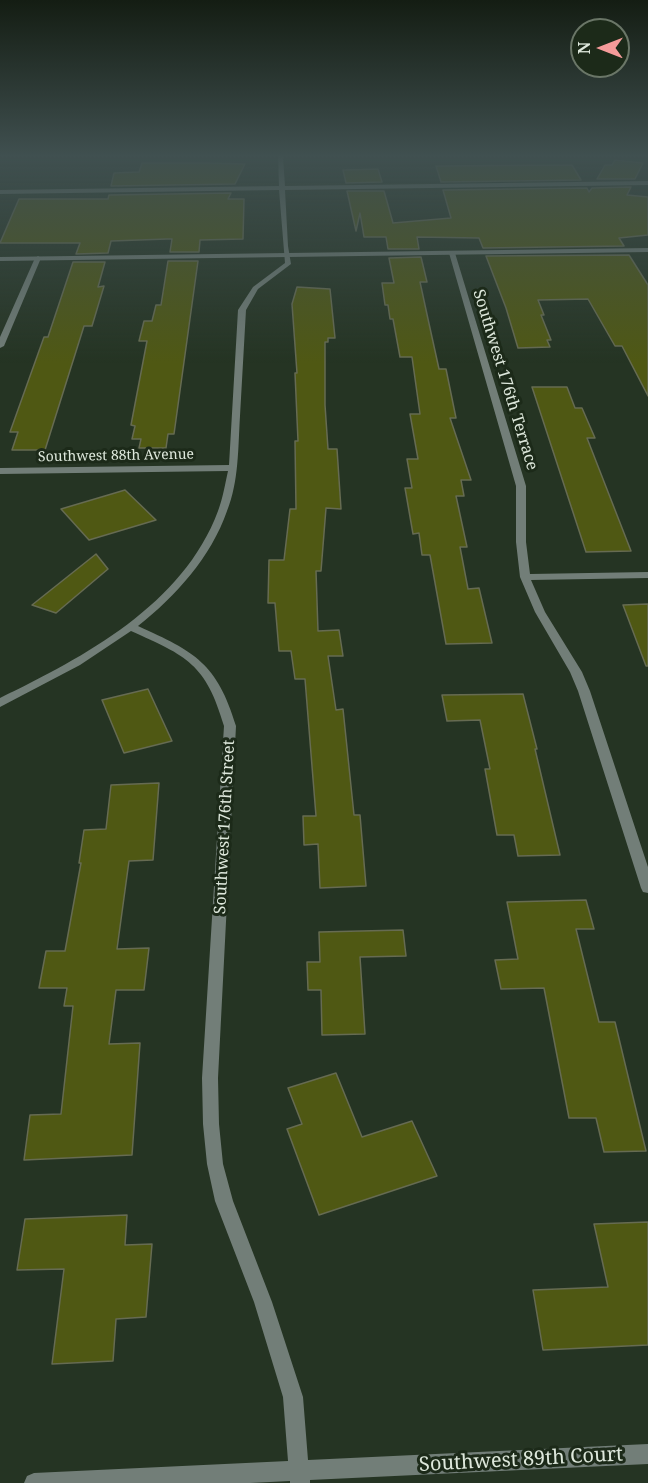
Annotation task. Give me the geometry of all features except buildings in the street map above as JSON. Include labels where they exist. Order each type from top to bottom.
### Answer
[{"type":"street","points":[[0,703],[89,656],[132,627],[176,585],[211,541],[226,507],[233,468],[242,310],[255,288],[288,264],[284,225]]},
{"type":"street","points":[[0,259],[648,250]]},
{"type":"street","name":"Southwest 176th Terrace","points":[[452,253],[519,478],[522,506],[521,542],[525,577],[540,612],[585,691],[648,888]]},
{"type":"street","points":[[0,346],[38,258]]},
{"type":"street","name":"Southwest 88th Avenue","points":[[0,471],[233,468]]},
{"type":"street","points":[[525,577],[648,575]]},
{"type":"street","name":"Southwest 176th Street","points":[[132,627],[185,653],[201,666],[216,682],[224,700],[230,726],[210,1078],[211,1124],[215,1164],[224,1201],[263,1302],[293,1397],[299,1477]]},
{"type":"street","name":"Southwest 89th Court","points":[[34,1483],[299,1477],[648,1454]]}]
